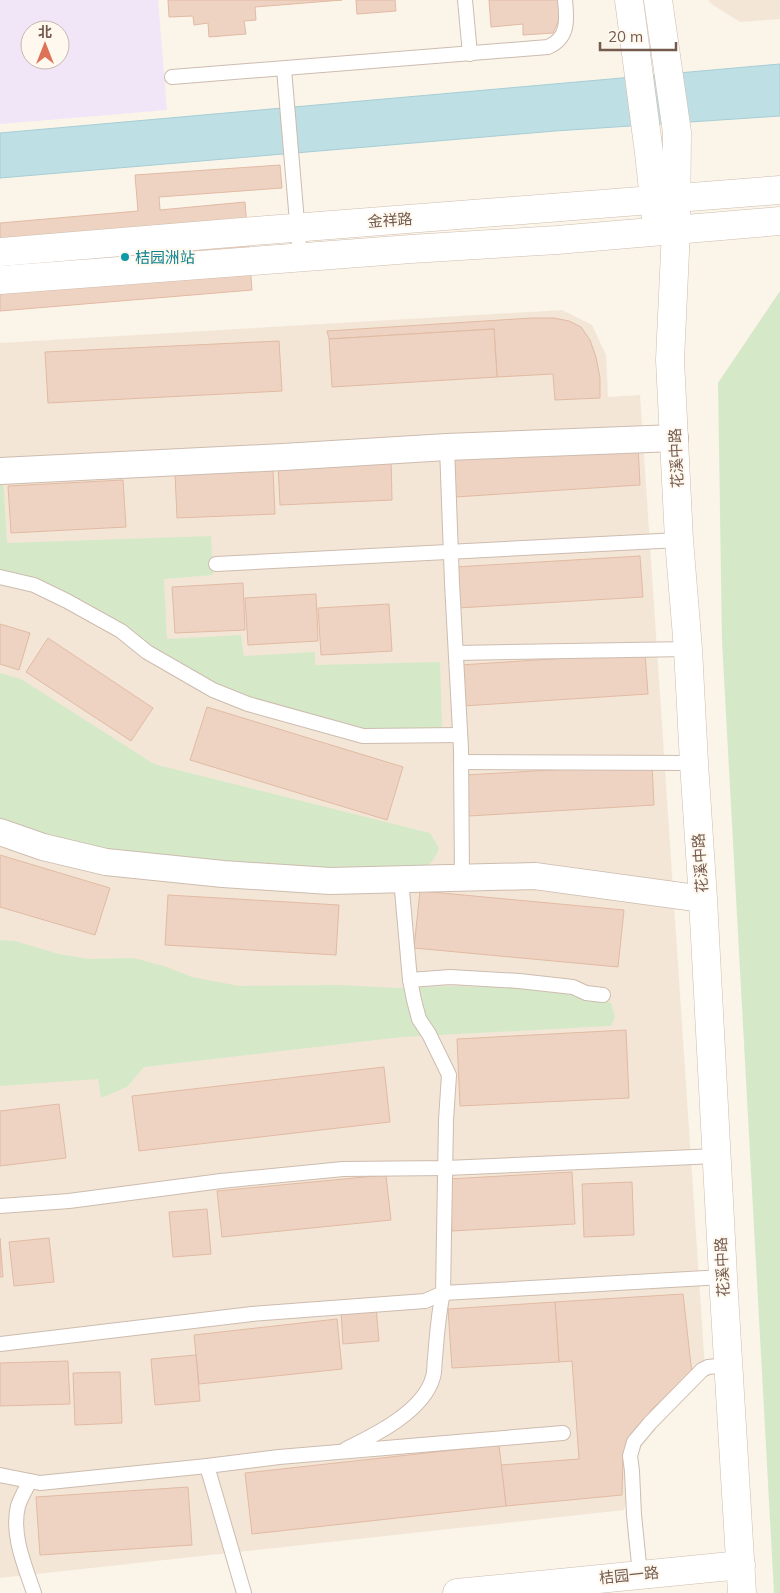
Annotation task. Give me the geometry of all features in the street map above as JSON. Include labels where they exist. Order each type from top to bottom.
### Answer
[{"type":"street","points":[[629,0],[646,134],[665,199]]},
{"type":"street","points":[[658,0],[677,132],[665,199]]},
{"type":"street","name":"金祥路","points":[[0,252],[780,190]]},
{"type":"street","name":"花溪中路","points":[[665,199],[670,360],[679,540],[688,648],[742,1593]]},
{"type":"street","name":"金祥路","points":[[0,280],[557,240],[780,221]]},
{"type":"street","points":[[0,471],[675,438]]},
{"type":"street","points":[[0,832],[43,848],[106,862],[223,874],[330,881],[535,876],[703,899]]},
{"type":"street","name":"桔园一路","points":[[457,1593],[741,1565]]},
{"type":"lane","points":[[465,0],[470,54]]},
{"type":"lane","points":[[172,78],[541,48],[555,44],[566,28],[565,0]]},
{"type":"lane","points":[[284,69],[300,257]]},
{"type":"lane","points":[[447,448],[461,762],[462,878]]},
{"type":"lane","points":[[216,564],[679,540]]},
{"type":"lane","points":[[0,578],[34,585],[67,601],[121,631],[147,652],[213,690],[248,704],[363,736],[460,735]]},
{"type":"lane","points":[[456,653],[688,648]]},
{"type":"lane","points":[[461,762],[694,763]]},
{"type":"lane","points":[[339,1452],[374,1435],[413,1408],[424,1396],[433,1378],[439,1313],[443,1293],[448,1075],[429,1034],[419,1019],[410,980],[401,879]]},
{"type":"lane","points":[[410,980],[450,977],[519,981],[573,987],[586,993],[603,995]]},
{"type":"lane","points":[[0,1206],[69,1201],[221,1181],[343,1169],[446,1168],[716,1156]]},
{"type":"lane","points":[[0,1344],[252,1314],[425,1301],[443,1293],[723,1277]]},
{"type":"lane","points":[[640,1574],[630,1456],[634,1442],[702,1370],[728,1365]]},
{"type":"lane","points":[[0,1475],[40,1483],[279,1457],[563,1433]]},
{"type":"lane","points":[[207,1466],[244,1593]]},
{"type":"lane","points":[[30,1481],[18,1505],[16,1525],[18,1544],[34,1593]]},
{"type":"shaded area","points":[[0,0],[158,0],[167,110],[0,124]]},
{"type":"shaded area","points":[[708,0],[780,0],[780,19],[740,22]]},
{"type":"shaded area","points":[[562,310],[592,325],[606,355],[608,397],[640,395],[705,1369],[636,1452],[624,1510],[0,1578],[0,343]]},
{"type":"green space","points":[[780,291],[780,1593],[774,1593],[722,641],[718,383]]},
{"type":"green space","points":[[0,475],[3,475],[7,543],[211,536],[213,575],[164,579],[167,639],[241,635],[244,656],[315,652],[315,665],[440,662],[442,729],[363,730],[247,697],[213,683],[151,648],[69,595],[36,578],[0,571]]},
{"type":"green space","points":[[0,673],[21,679],[154,764],[430,833],[439,848],[437,854],[426,866],[405,873],[161,862],[0,825]]},
{"type":"green space","points":[[0,940],[15,941],[59,954],[90,959],[134,958],[164,966],[192,977],[239,986],[339,985],[396,988],[457,986],[565,993],[611,1003],[615,1017],[611,1026],[402,1037],[144,1067],[127,1087],[101,1098],[98,1079],[0,1086]]},
{"type":"water","points":[[780,64],[780,116],[555,131],[0,178],[0,133]]},
{"type":"building","points":[[168,0],[342,0],[255,7],[256,20],[244,21],[246,34],[209,37],[208,23],[194,25],[193,16],[169,17]]},
{"type":"building","points":[[356,0],[395,0],[396,11],[357,14]]},
{"type":"building","points":[[489,0],[558,0],[560,18],[553,33],[523,35],[523,24],[491,27]]},
{"type":"building","name":"桔园洲站","points":[[280,165],[282,188],[159,197],[160,210],[245,202],[252,290],[0,311],[0,223],[138,211],[135,175]]},
{"type":"building","points":[[554,318],[569,321],[581,327],[590,340],[596,357],[600,378],[600,398],[555,400],[553,374],[497,377],[494,329],[329,339],[327,331]]},
{"type":"building","points":[[494,329],[497,377],[332,387],[329,339]]},
{"type":"building","points":[[279,341],[282,391],[48,403],[45,352]]},
{"type":"building","points":[[638,445],[640,485],[455,497],[453,456]]},
{"type":"building","points":[[391,458],[392,500],[280,505],[278,463]]},
{"type":"building","points":[[273,471],[275,514],[177,518],[175,474]]},
{"type":"building","points":[[123,480],[126,527],[11,533],[8,486]]},
{"type":"building","points":[[640,556],[643,597],[458,608],[455,567]]},
{"type":"building","points":[[243,583],[245,630],[175,633],[172,587]]},
{"type":"building","points":[[316,594],[318,641],[248,645],[245,598]]},
{"type":"building","points":[[389,604],[392,651],[321,655],[318,608]]},
{"type":"building","points":[[0,624],[30,633],[19,670],[0,664]]},
{"type":"building","points":[[48,638],[153,708],[131,741],[26,672]]},
{"type":"building","points":[[645,653],[648,694],[463,706],[460,665]]},
{"type":"building","points":[[207,707],[403,767],[387,820],[190,760]]},
{"type":"building","points":[[652,764],[654,805],[469,816],[466,775]]},
{"type":"building","points":[[0,855],[110,888],[95,935],[0,907]]},
{"type":"building","points":[[420,891],[624,910],[618,967],[414,948]]},
{"type":"building","points":[[168,895],[339,905],[336,955],[165,945]]},
{"type":"building","points":[[626,1030],[629,1098],[460,1106],[457,1039]]},
{"type":"building","points":[[384,1067],[390,1122],[139,1151],[132,1096]]},
{"type":"building","points":[[59,1104],[66,1158],[0,1166],[0,1111]]},
{"type":"building","points":[[572,1172],[575,1224],[452,1231],[449,1179]]},
{"type":"building","points":[[386,1175],[391,1220],[222,1237],[217,1191]]},
{"type":"building","points":[[632,1182],[634,1235],[584,1237],[582,1184]]},
{"type":"building","points":[[207,1209],[211,1254],[173,1257],[169,1212]]},
{"type":"building","points":[[0,1238],[3,1277],[0,1277]]},
{"type":"building","points":[[49,1238],[54,1282],[14,1286],[9,1242]]},
{"type":"building","points":[[683,1294],[692,1374],[653,1408],[629,1439],[623,1456],[622,1495],[506,1506],[501,1465],[579,1459],[572,1361],[559,1362],[555,1302]]},
{"type":"building","points":[[555,1302],[559,1362],[452,1368],[448,1309]]},
{"type":"building","points":[[376,1307],[379,1341],[343,1344],[341,1310]]},
{"type":"building","points":[[337,1319],[342,1369],[199,1384],[194,1335]]},
{"type":"building","points":[[196,1355],[200,1401],[155,1405],[151,1359]]},
{"type":"building","points":[[68,1361],[70,1404],[0,1406],[0,1363]]},
{"type":"building","points":[[120,1372],[122,1423],[75,1425],[73,1373]]},
{"type":"building","points":[[499,1445],[506,1506],[252,1534],[245,1473]]},
{"type":"building","points":[[188,1487],[192,1545],[40,1555],[36,1497]]},
{"type":"place","name":"桔园洲站","points":[[125,257]]}]
